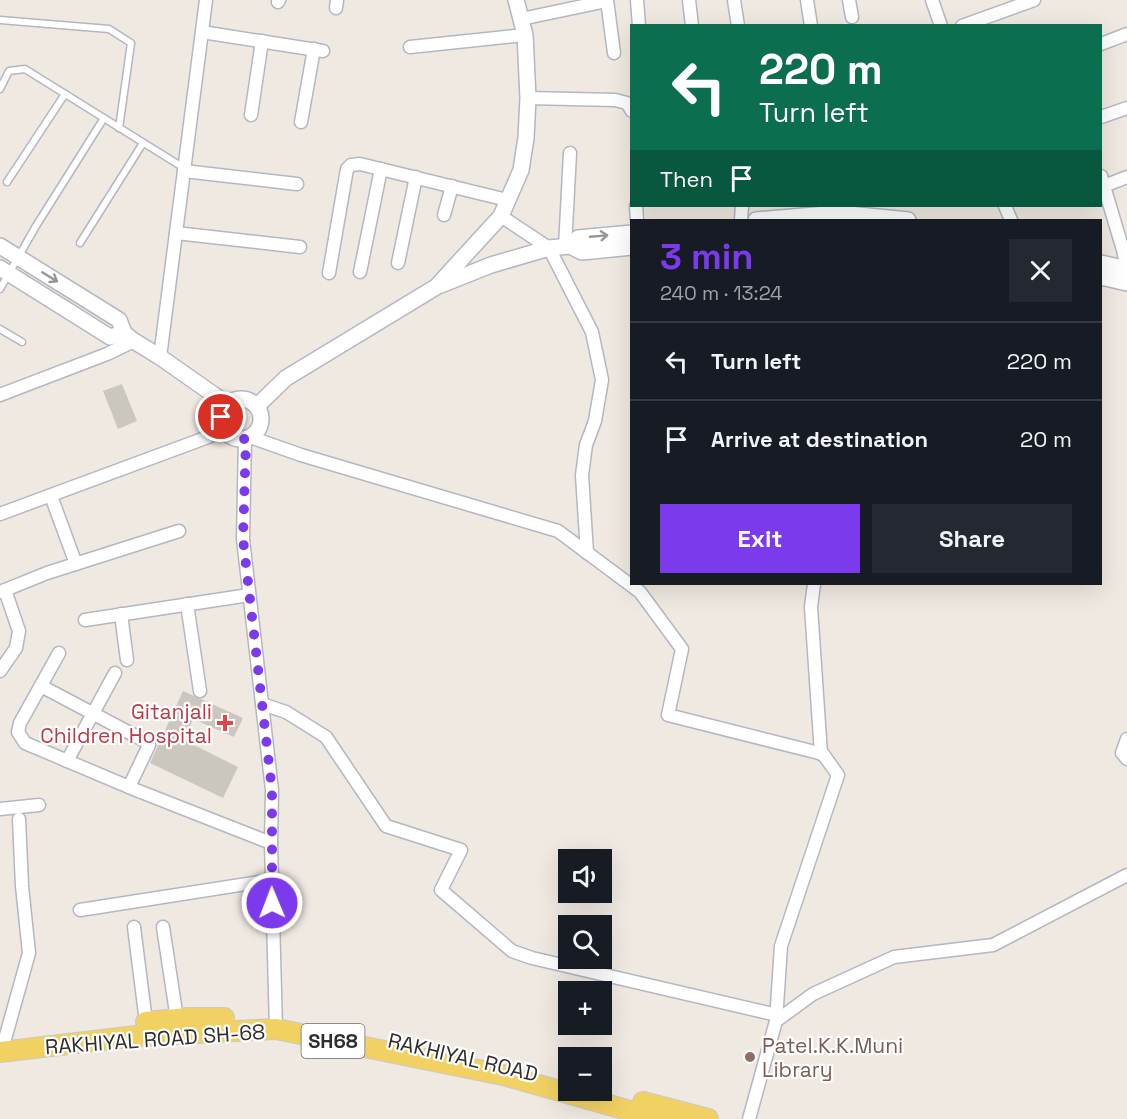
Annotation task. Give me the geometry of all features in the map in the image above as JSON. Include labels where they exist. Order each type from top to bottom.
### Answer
[{"type":"main road","name":"RAKHIYAL ROAD","points":[[2,1044],[177,1019],[338,1028],[558,1080]]},
{"type":"main road","name":"RAKHIYAL ROAD SH-68","points":[[2,1044],[136,1036],[275,1024],[503,1075],[659,1119]]},
{"type":"main road","points":[[612,1093],[708,1119]]},
{"type":"street","points":[[160,357],[206,0]]},
{"type":"street","points":[[436,287],[501,216],[521,170],[526,138],[528,98],[525,35],[516,0]]},
{"type":"street","points":[[521,19],[607,0],[614,53]]},
{"type":"street","points":[[637,0],[639,24]]},
{"type":"street","points":[[689,0],[692,24]]},
{"type":"street","points":[[734,0],[738,24]]},
{"type":"street","points":[[807,0],[812,24]]},
{"type":"street","points":[[849,0],[852,17]]},
{"type":"street","points":[[932,0],[940,24]]},
{"type":"street","points":[[968,24],[1034,0]]},
{"type":"street","points":[[202,32],[318,50],[301,122]]},
{"type":"street","points":[[1102,44],[1127,34]]},
{"type":"street","points":[[410,47],[525,35]]},
{"type":"street","points":[[250,115],[262,41]]},
{"type":"street","points":[[528,98],[615,100],[627,103],[630,108]]},
{"type":"street","points":[[1102,117],[1127,108]]},
{"type":"street","points":[[567,246],[570,153]]},
{"type":"street","points":[[329,273],[347,169],[351,165],[360,164],[507,200]]},
{"type":"street","points":[[360,272],[381,169]]},
{"type":"street","points":[[184,170],[297,184]]},
{"type":"street","points":[[398,263],[416,177]]},
{"type":"street","points":[[1102,263],[1127,269],[1125,249],[1102,181],[1127,177]]},
{"type":"street","points":[[444,215],[452,186]]},
{"type":"street","points":[[759,219],[784,211],[898,219]]},
{"type":"street","points":[[501,216],[549,248],[592,333],[602,380],[595,421],[586,445],[582,475],[587,553]]},
{"type":"street","points":[[176,233],[300,247]]},
{"type":"street","points":[[567,246],[578,238],[630,233]]},
{"type":"street","points":[[0,246],[119,320],[129,337],[227,404]]},
{"type":"street","points":[[257,406],[286,378],[436,287],[491,265],[549,248],[567,246],[582,252],[630,247]]},
{"type":"street","points":[[4,271],[111,337],[129,337]]},
{"type":"street","points":[[1102,277],[1127,283]]},
{"type":"street","points":[[0,395],[107,354],[129,337]]},
{"type":"street","points":[[275,1024],[272,790],[243,539],[248,438],[259,429],[261,423],[257,406],[245,399],[227,404],[221,417],[224,429],[236,439],[248,438],[558,531],[630,585]]},
{"type":"street","points":[[0,514],[208,437],[224,429]]},
{"type":"street","points":[[51,496],[76,564]]},
{"type":"street","points":[[0,671],[16,648],[19,631],[3,591],[76,564],[179,531]]},
{"type":"street","points":[[630,585],[640,592],[682,649],[668,715],[821,754]]},
{"type":"street","points":[[749,1119],[777,1018],[781,946],[838,775],[821,754],[812,607],[814,585]]},
{"type":"street","points":[[85,620],[249,595]]},
{"type":"street","points":[[186,604],[200,691]]},
{"type":"street","points":[[121,614],[127,660]]},
{"type":"street","points":[[59,653],[20,723],[18,732],[25,742],[129,787],[271,843]]},
{"type":"street","points":[[67,761],[115,673]]},
{"type":"street","points":[[41,686],[137,735],[149,745],[129,787]]},
{"type":"street","points":[[262,704],[286,712],[326,737],[387,826],[461,850],[441,890],[512,951],[532,958],[777,1018],[813,994],[894,957],[993,945],[1127,875]]},
{"type":"street","points":[[1127,739],[1122,753],[1127,759]]},
{"type":"street","points":[[0,809],[39,805]]},
{"type":"street","points":[[2,1044],[29,953],[22,886],[19,819]]},
{"type":"street","points":[[80,910],[272,880]]},
{"type":"street","points":[[134,927],[146,1022]]},
{"type":"street","points":[[163,927],[177,1019]]},
{"type":"lane","points":[[0,20],[109,29],[131,43],[119,128]]},
{"type":"lane","points":[[0,89],[9,71],[25,69],[184,170]]},
{"type":"lane","points":[[7,182],[65,94]]},
{"type":"lane","points":[[0,289],[4,271],[17,257],[104,118]]},
{"type":"lane","points":[[80,243],[143,143]]},
{"type":"lane","points":[[0,329],[22,342]]},
{"type":"building","points":[[122,384],[137,421],[118,429],[103,391]]},
{"type":"building","points":[[183,691],[243,718],[234,737],[193,719],[184,740],[238,767],[223,798],[150,763]]},
{"type":"place","name":"Gitanjali Children Hospital","points":[[225,723]]},
{"type":"place","name":"Patel.K.K.Muni Library","points":[[750,1057]]},
{"type":"route","points":[[221,417],[222,426],[227,434],[236,439],[246,439],[243,539],[272,790],[272,903]]}]
